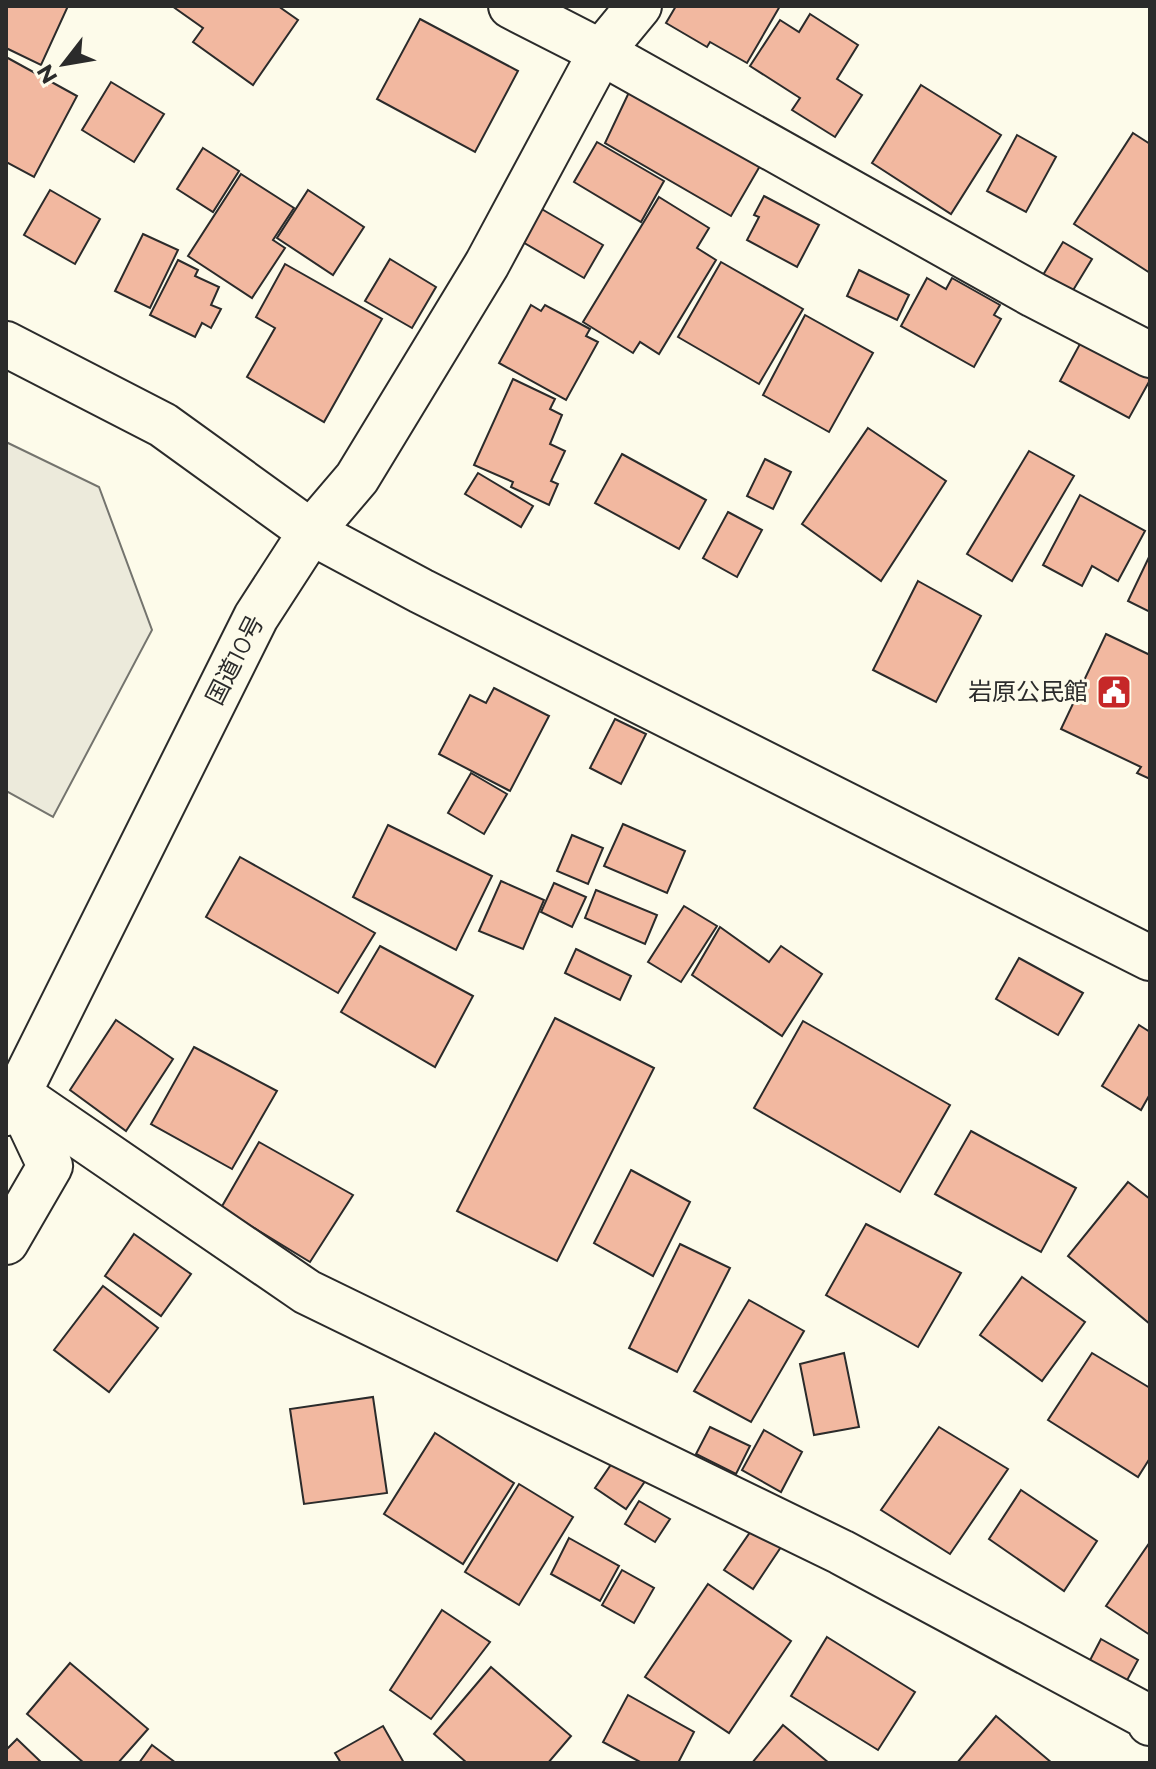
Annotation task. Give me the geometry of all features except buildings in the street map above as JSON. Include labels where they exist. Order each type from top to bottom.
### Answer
[{"type":"main road","points":[[511,6],[601,52],[1034,295],[1150,355]]},
{"type":"main road","name":"国道10号","points":[[10,1100],[256,617],[311,532],[357,478],[487,264],[601,52],[639,6]]},
{"type":"main road","points":[[6,344],[163,425],[311,532],[421,591],[1150,958]]},
{"type":"main road","points":[[6,1242],[50,1166],[10,1100]]},
{"type":"main road","points":[[10,1100],[307,1292],[841,1552],[1149,1719]]},
{"type":"shaded area","points":[[6,442],[99,487],[152,630],[53,817],[6,791]]},
{"type":"place","name":"岩原公民館","points":[[1114,692]]}]
